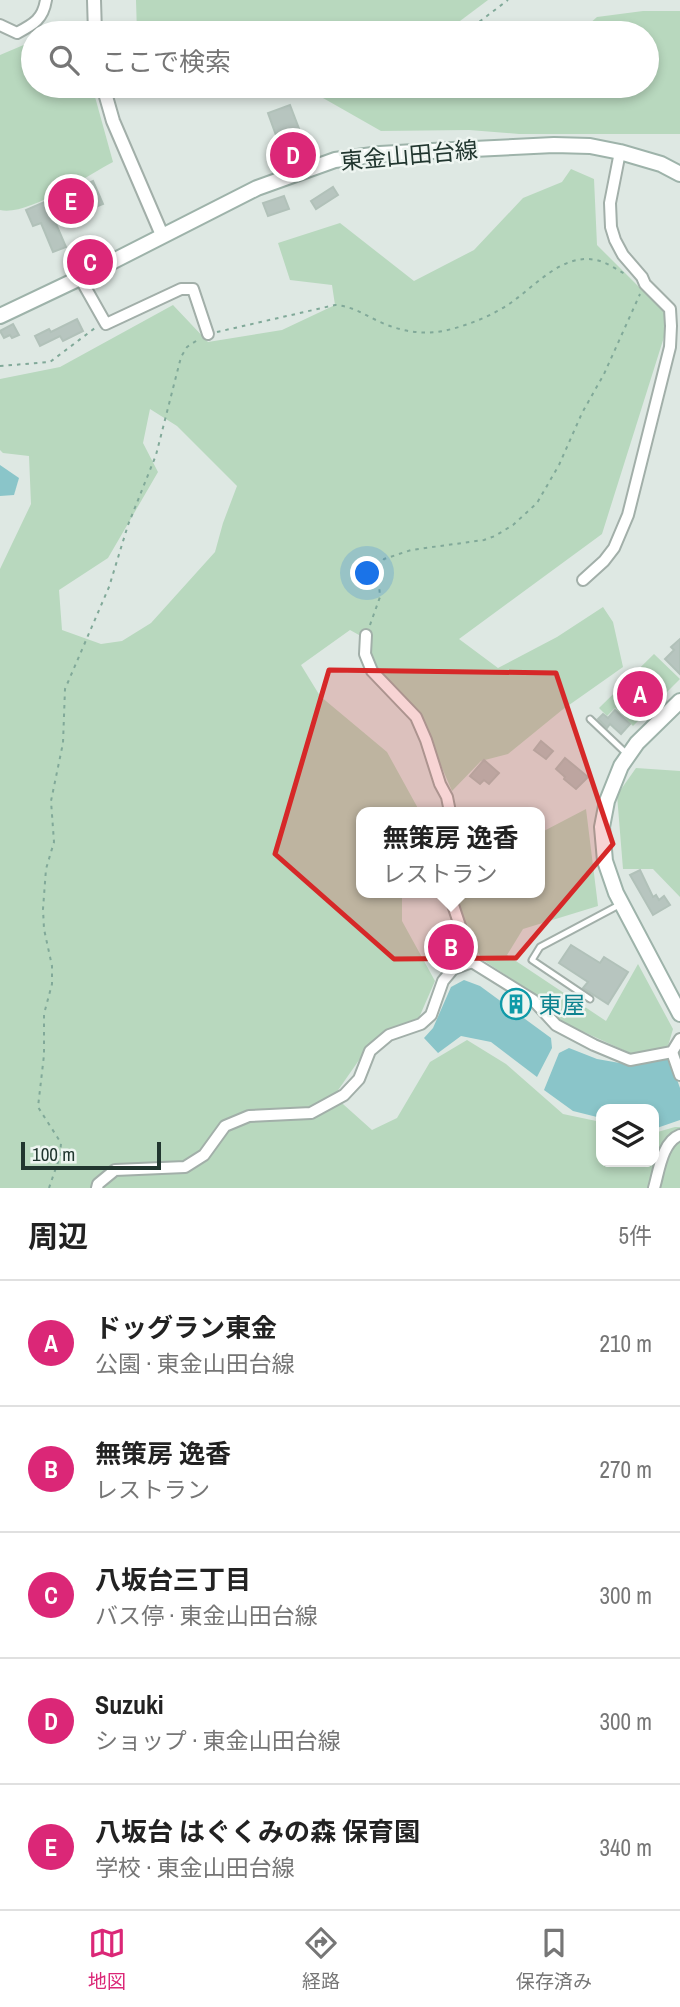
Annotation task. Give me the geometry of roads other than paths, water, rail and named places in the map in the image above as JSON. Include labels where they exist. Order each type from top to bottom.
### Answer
[{"type":"main road","name":"東金山田台線","points":[[0,316],[257,188],[335,160],[380,154],[554,145],[590,146],[661,164],[680,174]]},
{"type":"main road","points":[[680,701],[637,743],[621,766],[607,801],[602,827],[605,861],[622,904],[680,1014]]},
{"type":"street","points":[[36,21],[44,12],[46,0]]},
{"type":"street","points":[[94,0],[95,21]]},
{"type":"street","points":[[0,25],[17,33],[21,31]]},
{"type":"street","points":[[106,98],[113,121],[162,235]]},
{"type":"street","points":[[583,580],[614,548],[628,515],[670,347],[670,309],[645,284],[623,255],[611,227],[610,203],[620,152]]},
{"type":"street","points":[[80,278],[106,324],[181,289],[193,289],[208,334]]},
{"type":"street","points":[[366,635],[365,654],[372,671],[416,717],[449,807]]},
{"type":"street","points":[[451,898],[472,962],[533,1000],[556,1025],[630,1060],[672,1052],[680,1039]]},
{"type":"street","points":[[97,1188],[115,1170],[185,1167],[204,1155],[225,1126],[250,1116],[311,1113],[344,1095],[359,1079],[370,1051],[389,1035],[421,1024],[430,1015],[443,981],[453,969],[472,962]]},
{"type":"street","points":[[672,1052],[680,1075]]},
{"type":"street","points":[[654,1188],[666,1148],[673,1138],[680,1135]]},
{"type":"lane","points":[[590,719],[628,755]]},
{"type":"lane","points":[[590,999],[532,960],[540,947],[622,904]]},
{"type":"water","points":[[0,465],[19,478],[14,495],[0,496]]},
{"type":"water","points":[[464,980],[480,986],[551,1038],[552,1048],[537,1077],[491,1042],[461,1036],[438,1053],[424,1038],[433,1028],[451,987]]},
{"type":"water","points":[[569,1048],[597,1059],[631,1065],[669,1057],[680,1088],[680,1120],[659,1127],[659,1104],[596,1104],[596,1117],[573,1111],[544,1090],[559,1053]]},
{"type":"place","name":"Suzuki","points":[[293,155]]},
{"type":"place","name":"八坂台 はぐくみの森 保育園","points":[[71,201]]},
{"type":"place","name":"八坂台三丁目","points":[[90,262]]},
{"type":"place","name":"ドッグラン東金","points":[[640,694]]},
{"type":"place","name":"無策房 逸香","points":[[451,947]]},
{"type":"place","name":"東屋","points":[[516,1004]]}]
